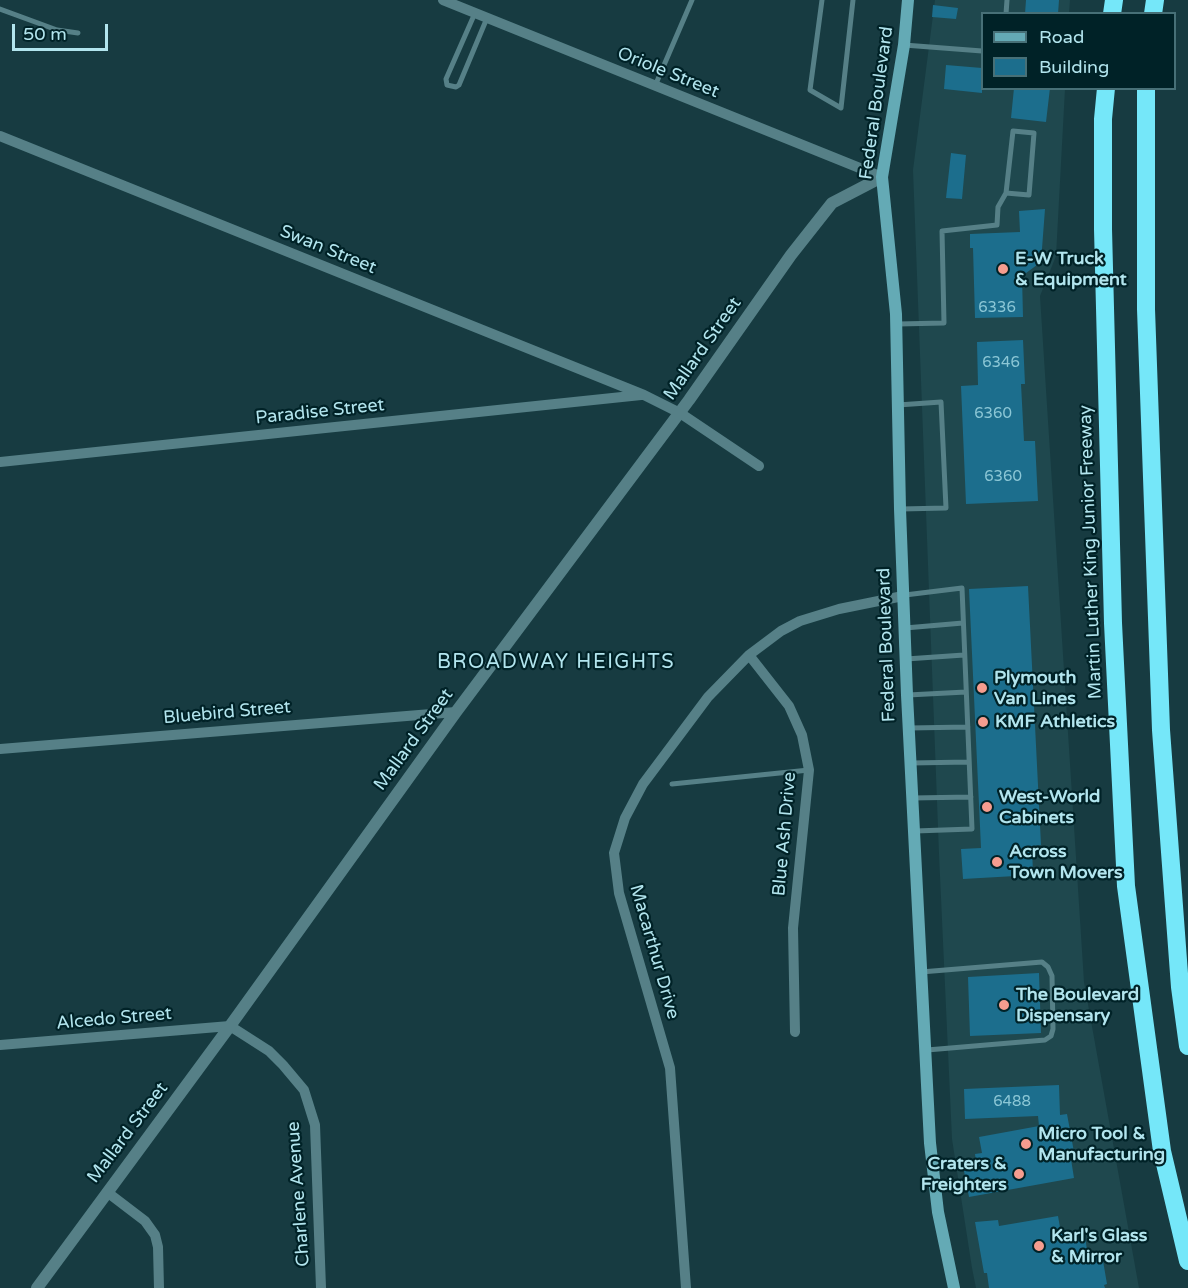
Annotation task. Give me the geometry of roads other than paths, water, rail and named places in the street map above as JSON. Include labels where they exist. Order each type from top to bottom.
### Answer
[{"type":"highway","name":"Martin Luther King Junior Freeway","points":[[1106,90],[1103,119],[1104,289],[1113,622],[1126,886],[1162,1151],[1188,1261]]},
{"type":"highway","points":[[1146,90],[1146,309],[1161,730],[1180,987],[1188,1046]]},
{"type":"main road","name":"Federal Boulevard","points":[[908,0],[904,45],[882,177],[896,324],[907,695],[930,1143],[938,1212],[954,1288]]},
{"type":"street","name":"Oriole Street","points":[[443,0],[882,177]]},
{"type":"street","name":"Swan Street","points":[[0,135],[644,395],[680,413],[759,466]]},
{"type":"street","name":"Mallard Street","points":[[37,1288],[230,1026],[456,712],[680,413],[791,255],[832,203],[882,177]]},
{"type":"street","name":"Paradise Street","points":[[0,462],[644,395]]},
{"type":"street","name":"Macarthur Drive","points":[[686,1288],[670,1068],[619,893],[614,853],[624,818],[643,784],[708,697],[749,655],[781,631],[800,621],[839,609],[903,596]]},
{"type":"street","name":"Blue Ash Drive","points":[[749,655],[789,706],[802,735],[809,770],[793,928],[795,1032]]},
{"type":"street","name":"Bluebird Street","points":[[0,749],[456,712]]},
{"type":"street","name":"Alcedo Street","points":[[0,1045],[230,1026]]},
{"type":"street","name":"Charlene Avenue","points":[[230,1026],[269,1051],[303,1090],[315,1125],[321,1288]]},
{"type":"street","points":[[107,1192],[145,1221],[155,1235],[158,1248],[159,1288]]},
{"type":"lane","points":[[655,86],[692,0]]},
{"type":"lane","points":[[822,0],[810,90],[840,108],[853,0]]},
{"type":"lane","points":[[0,9],[57,30],[78,33]]},
{"type":"lane","points":[[475,13],[446,79],[447,85],[456,87],[459,85],[487,18]]},
{"type":"lane","points":[[904,45],[981,51]]},
{"type":"lane","points":[[896,324],[944,323],[942,231],[998,225],[998,207],[1006,194],[1013,131],[1034,133],[1029,195],[1006,194]]},
{"type":"lane","points":[[898,405],[941,402],[946,508],[900,509]]},
{"type":"lane","points":[[903,596],[962,588],[972,829],[915,831]]},
{"type":"lane","points":[[905,628],[963,623]]},
{"type":"lane","points":[[906,659],[964,655]]},
{"type":"lane","points":[[907,695],[966,692]]},
{"type":"lane","points":[[909,728],[968,727]]},
{"type":"lane","points":[[911,763],[969,762]]},
{"type":"lane","points":[[672,783],[809,770]]},
{"type":"lane","points":[[912,798],[971,797]]},
{"type":"lane","points":[[921,972],[1042,962],[1048,967],[1052,976],[1053,1029],[1051,1036],[1045,1040],[926,1050]]},
{"type":"place","name":"E-W Truck & Equipment","points":[[1003,269]]},
{"type":"place","name":"Plymouth Van Lines","points":[[982,688]]},
{"type":"place","name":"KMF Athletics","points":[[983,722]]},
{"type":"place","name":"West-World Cabinets","points":[[987,807]]},
{"type":"place","name":"Across Town Movers","points":[[997,862]]},
{"type":"place","name":"The Boulevard Dispensary","points":[[1004,1005]]},
{"type":"place","name":"Micro Tool & Manufacturing","points":[[1026,1144]]},
{"type":"place","name":"Craters & Freighters","points":[[1019,1174]]},
{"type":"place","name":"Karl's Glass & Mirror","points":[[1039,1246]]},
{"type":"district","name":"BROADWAY HEIGHTS","points":[[556,663]]}]
